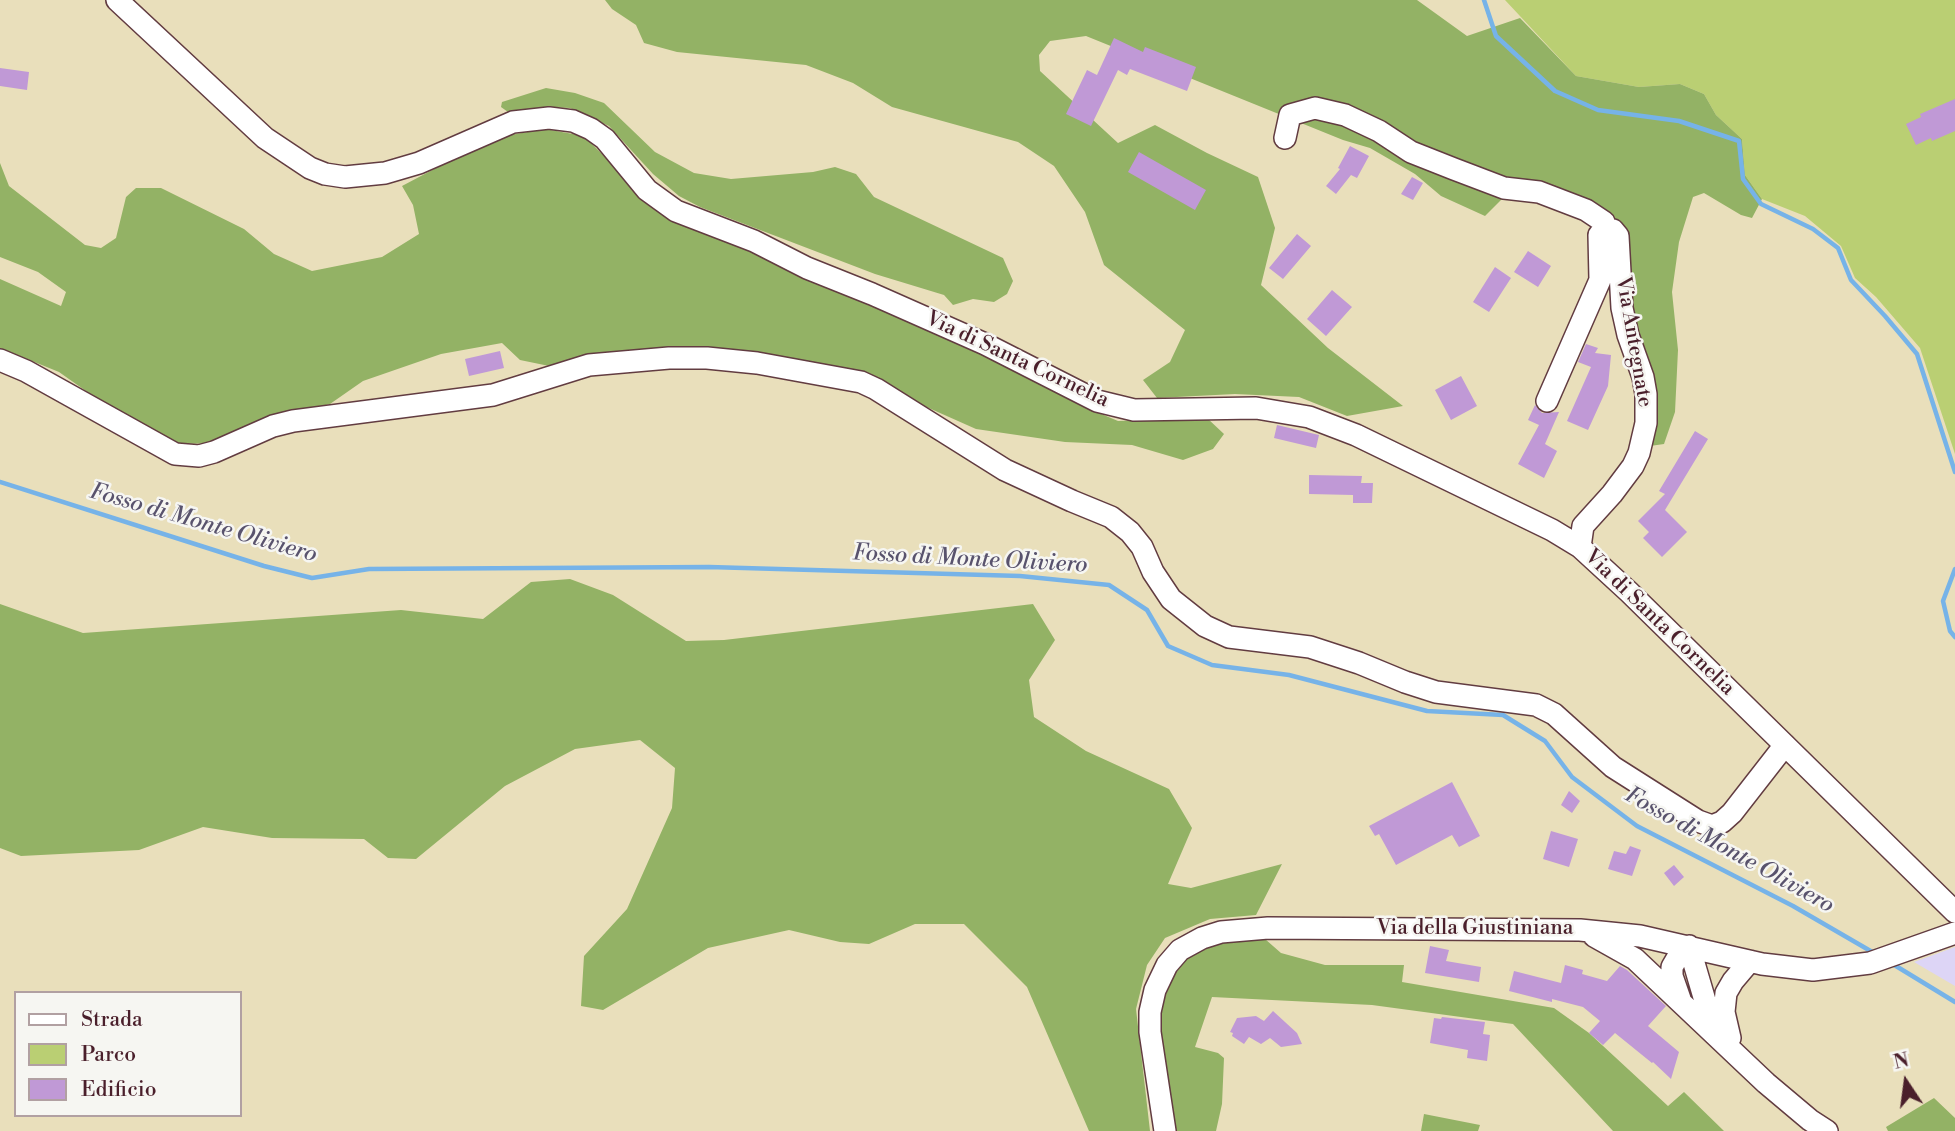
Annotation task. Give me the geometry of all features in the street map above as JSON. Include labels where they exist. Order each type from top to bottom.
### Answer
[{"type":"street","name":"Via di Santa Cornelia","points":[[117,0],[265,138],[310,168],[345,177],[385,173],[419,163],[513,122],[549,118],[573,121],[606,139],[647,190],[676,211],[754,241],[807,268],[970,337],[1097,401],[1133,410],[1256,408],[1308,417],[1377,445],[1552,530],[1580,547],[1645,607],[1955,912]]},
{"type":"street","points":[[1285,138],[1290,115],[1315,108],[1345,115],[1378,131],[1411,152],[1454,169],[1504,188],[1539,192],[1586,210],[1601,219],[1606,229]]},
{"type":"street","name":"Via Antegnate","points":[[1547,401],[1600,280],[1598,238],[1606,229],[1615,230],[1618,236],[1622,308],[1628,335],[1643,377],[1646,423],[1633,466],[1625,479],[1583,526],[1580,547]]},
{"type":"street","points":[[0,360],[26,371],[175,454],[199,456],[214,453],[273,426],[293,421],[494,395],[589,365],[669,358],[707,358],[757,363],[860,382],[876,389],[1005,470],[1111,517],[1130,532],[1142,547],[1153,572],[1171,599],[1205,626],[1229,637],[1310,647],[1436,692],[1536,705],[1554,714],[1612,767],[1698,821],[1712,826],[1732,813],[1785,745]]},
{"type":"street","name":"Via della Giustiniana","points":[[1165,1131],[1150,1032],[1150,1012],[1155,990],[1163,971],[1180,950],[1221,932],[1268,928],[1580,930],[1640,936],[1750,961],[1813,971],[1870,962],[1955,933]]},
{"type":"street","points":[[1580,930],[1635,959],[1766,1083],[1827,1131]]},
{"type":"street","points":[[1682,1005],[1672,972],[1679,955],[1689,946],[1708,1011],[1733,1050]]},
{"type":"street","points":[[1733,1050],[1725,1017],[1726,993],[1750,961]]},
{"type":"shaded area","points":[[1955,947],[1955,986],[1914,962]]},
{"type":"green space","points":[[605,0],[1417,0],[1467,36],[1520,18],[1576,76],[1639,87],[1680,84],[1704,94],[1716,115],[1742,139],[1745,175],[1762,199],[1752,218],[1741,215],[1704,193],[1693,197],[1679,242],[1672,292],[1678,350],[1675,412],[1664,444],[1650,446],[1631,326],[1623,238],[1542,190],[1504,197],[1485,216],[1441,196],[1415,174],[1370,148],[1343,140],[1086,36],[1050,41],[1039,55],[1040,71],[1118,143],[1155,125],[1258,177],[1275,228],[1261,285],[1328,348],[1403,406],[1347,416],[1299,397],[1235,394],[1157,398],[1143,380],[1170,362],[1185,330],[1104,265],[1085,212],[1054,166],[1018,142],[892,107],[853,83],[806,65],[677,52],[644,43],[636,25],[612,9]]},
{"type":"green space","points":[[1505,0],[1955,0],[1955,454],[1920,348],[1876,297],[1855,278],[1841,246],[1805,216],[1762,199],[1745,175],[1742,139],[1716,115],[1704,94],[1680,84],[1639,87],[1576,76]]},
{"type":"green space","points":[[546,88],[575,93],[604,103],[655,152],[694,173],[731,179],[813,172],[835,167],[856,174],[874,197],[1003,258],[1013,281],[1007,294],[994,302],[973,299],[953,305],[944,295],[875,274],[700,207],[679,196],[653,174],[609,126],[570,108],[550,107],[508,112],[501,107],[502,102]]},
{"type":"green space","points":[[545,129],[584,136],[636,188],[751,250],[971,348],[1080,405],[1118,421],[1207,418],[1224,434],[1213,449],[1183,460],[1132,445],[1065,442],[976,429],[913,401],[800,361],[732,350],[653,351],[554,367],[520,360],[502,343],[441,354],[363,381],[330,404],[283,415],[227,443],[172,444],[144,432],[59,372],[0,348],[0,279],[61,306],[66,292],[38,272],[0,257],[0,163],[9,186],[85,245],[101,248],[116,238],[126,197],[136,188],[161,188],[244,229],[274,254],[312,271],[382,257],[419,234],[413,205],[402,186],[493,138]]},
{"type":"green space","points":[[570,579],[613,595],[686,641],[724,640],[1033,604],[1055,640],[1029,680],[1034,717],[1086,751],[1169,789],[1192,828],[1168,884],[1191,888],[1282,864],[1256,915],[1210,919],[1165,938],[1147,965],[1136,1009],[1150,1131],[1089,1131],[1027,987],[964,924],[915,924],[869,944],[840,942],[789,930],[708,948],[603,1010],[581,1006],[584,956],[627,909],[672,808],[675,768],[640,740],[575,749],[505,786],[416,859],[388,858],[364,839],[272,838],[203,827],[139,850],[21,856],[0,848],[0,604],[83,633],[401,610],[483,619],[531,582]]},
{"type":"green space","points":[[1265,939],[1281,953],[1325,965],[1404,965],[1402,982],[1554,1008],[1589,1033],[1668,1106],[1684,1092],[1724,1131],[1613,1131],[1513,1024],[1372,1005],[1212,997],[1195,1047],[1218,1053],[1224,1058],[1222,1104],[1216,1131],[1173,1131],[1159,1038],[1163,1004],[1170,980],[1189,956],[1221,943]]},
{"type":"green space","points":[[1934,1098],[1955,1118],[1955,1131],[1888,1131],[1886,1127]]},
{"type":"green space","points":[[1424,1114],[1480,1125],[1478,1131],[1421,1131]]},
{"type":"building","points":[[1114,38],[1143,52],[1145,47],[1196,67],[1187,91],[1130,69],[1127,75],[1118,70],[1091,126],[1066,114],[1087,70],[1097,75]]},
{"type":"building","points":[[0,68],[29,72],[27,90],[0,86]]},
{"type":"building","points":[[1955,99],[1955,131],[1916,145],[1906,124],[1921,117],[1920,114]]},
{"type":"building","points":[[1350,146],[1369,156],[1357,178],[1351,175],[1336,194],[1326,186],[1340,169],[1338,168]]},
{"type":"building","points":[[1139,152],[1206,190],[1195,210],[1128,172]]},
{"type":"building","points":[[1412,177],[1423,183],[1413,200],[1401,194]]},
{"type":"building","points":[[1297,234],[1311,246],[1283,279],[1269,268]]},
{"type":"building","points":[[1528,251],[1551,266],[1538,287],[1514,272]]},
{"type":"building","points":[[1495,267],[1511,278],[1489,312],[1473,302]]},
{"type":"building","points":[[1332,290],[1352,307],[1326,336],[1307,319]]},
{"type":"building","points":[[1586,344],[1598,348],[1595,353],[1611,355],[1608,386],[1588,430],[1567,421],[1591,367],[1578,362]]},
{"type":"building","points":[[500,351],[504,368],[469,376],[465,359]]},
{"type":"building","points":[[1461,376],[1477,406],[1451,420],[1435,390]]},
{"type":"building","points":[[1535,405],[1542,413],[1559,412],[1545,444],[1557,451],[1544,478],[1518,464],[1539,425],[1528,420]]},
{"type":"building","points":[[1277,425],[1319,435],[1316,448],[1274,438]]},
{"type":"building","points":[[1695,431],[1708,439],[1665,510],[1687,532],[1662,557],[1643,538],[1649,532],[1638,521],[1665,494],[1659,491]]},
{"type":"building","points":[[1309,475],[1362,476],[1361,483],[1373,483],[1372,503],[1353,503],[1353,495],[1309,494]]},
{"type":"building","points":[[1452,782],[1480,836],[1459,847],[1452,835],[1396,865],[1379,834],[1375,836],[1369,826]]},
{"type":"building","points":[[1569,791],[1580,801],[1572,813],[1561,805]]},
{"type":"building","points":[[1551,831],[1578,839],[1569,867],[1543,859]]},
{"type":"building","points":[[1630,846],[1641,850],[1632,876],[1608,869],[1614,851],[1626,854]]},
{"type":"building","points":[[1674,865],[1684,877],[1674,886],[1664,873]]},
{"type":"building","points":[[1430,946],[1449,950],[1446,961],[1481,967],[1479,982],[1425,973]]},
{"type":"building","points":[[1565,965],[1583,970],[1582,974],[1607,981],[1620,966],[1666,1006],[1648,1026],[1679,1052],[1671,1079],[1615,1033],[1603,1045],[1589,1033],[1600,1021],[1583,1007],[1509,991],[1514,971],[1561,983]]},
{"type":"building","points":[[1273,1011],[1297,1033],[1302,1044],[1281,1047],[1270,1038],[1261,1044],[1249,1037],[1244,1044],[1232,1036],[1233,1033],[1230,1032],[1237,1018],[1256,1016],[1264,1021]]},
{"type":"building","points":[[1434,1018],[1485,1022],[1483,1034],[1490,1035],[1487,1061],[1467,1058],[1468,1050],[1430,1043]]},
{"type":"waterway","points":[[1484,0],[1496,36],[1555,91],[1598,110],[1679,121],[1739,141],[1743,179],[1761,204],[1813,229],[1838,248],[1851,280],[1917,354],[1955,472]]},
{"type":"waterway","name":"Fosso di Monte Oliviero","points":[[0,482],[264,566],[312,578],[369,569],[709,567],[1020,576],[1109,585],[1147,610],[1168,646],[1212,665],[1289,675],[1427,711],[1503,715],[1545,741],[1572,777],[1637,826],[1793,906],[1874,953]]},
{"type":"waterway","points":[[1955,569],[1943,601],[1950,631],[1955,637]]},
{"type":"waterway","name":"Fosso di Monte Oliviero","points":[[1891,963],[1955,1002]]}]
